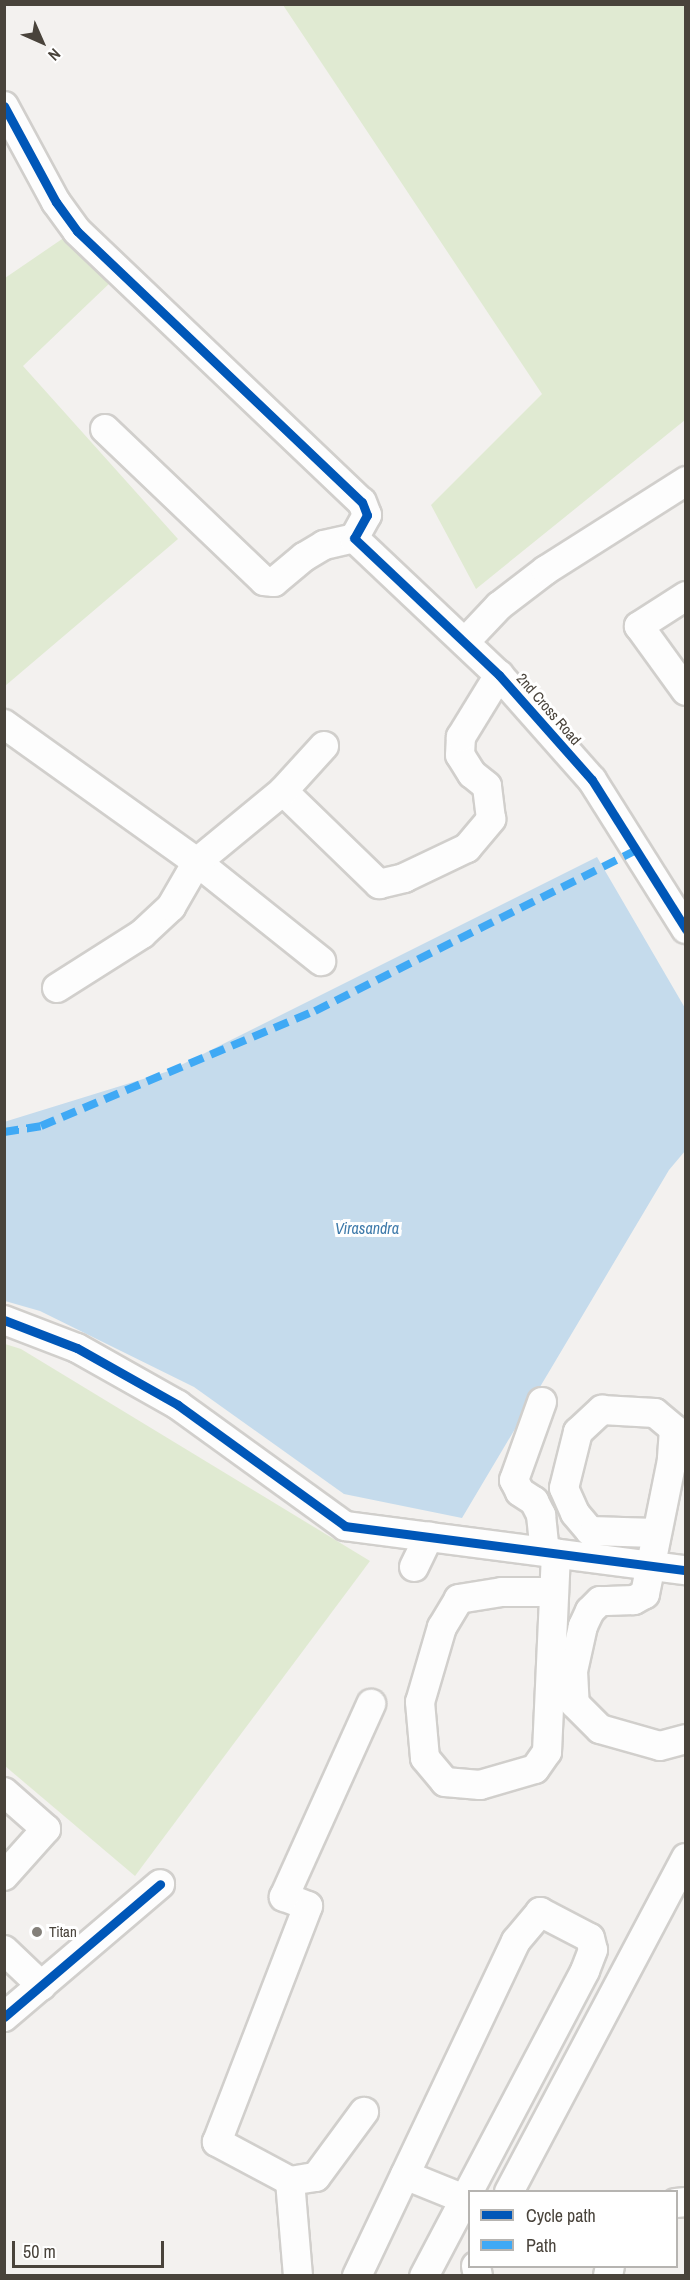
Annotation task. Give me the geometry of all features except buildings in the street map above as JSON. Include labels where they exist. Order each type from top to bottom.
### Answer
[{"type":"street","points":[[4,106],[56,202],[76,231],[362,502],[367,514],[354,538],[324,545],[304,557],[274,582],[264,581],[105,429]]},
{"type":"street","points":[[465,642],[499,606],[546,570],[686,481]]},
{"type":"street","name":"2nd Cross Road","points":[[354,538],[499,675],[592,780],[686,928]]},
{"type":"street","points":[[686,596],[639,626],[686,691]]},
{"type":"street","points":[[283,791],[379,884],[404,878],[467,848],[491,819],[487,786],[472,774],[460,755],[461,737],[499,675]]},
{"type":"street","points":[[4,724],[197,862],[321,961]]},
{"type":"street","points":[[57,988],[142,934],[171,908],[197,862],[283,791],[324,746]]},
{"type":"street","points":[[4,1320],[77,1348],[178,1405],[345,1526],[686,1570]]},
{"type":"street","points":[[542,1402],[514,1480],[520,1492],[534,1501],[541,1515],[550,1552],[554,1592],[547,1752],[535,1769],[480,1785],[445,1782],[425,1758],[420,1702],[442,1627],[459,1599],[502,1592],[554,1592]]},
{"type":"street","points":[[656,1533],[590,1531],[571,1505],[564,1488],[578,1432],[602,1410],[655,1413],[674,1429],[672,1460],[645,1594],[634,1600],[600,1601],[590,1611],[583,1626],[573,1671],[575,1704],[600,1728],[660,1746],[686,1739]]},
{"type":"street","points":[[414,1567],[429,1536]]},
{"type":"street","points":[[364,2112],[316,2177],[290,2181],[218,2142],[308,1906],[284,1897],[371,1704]]},
{"type":"street","points":[[4,1792],[46,1829],[4,1876]]},
{"type":"street","points":[[510,2190],[686,1858]]},
{"type":"street","points":[[4,2017],[160,1884]]},
{"type":"street","points":[[357,2276],[516,1941],[540,1912],[590,1938],[593,1950],[585,1971],[470,2190]]},
{"type":"street","points":[[4,1950],[42,1986]]},
{"type":"street","points":[[405,2175],[465,2199]]},
{"type":"street","points":[[290,2181],[298,2276]]},
{"type":"street","points":[[424,2276],[468,2193]]},
{"type":"green space","points":[[283,5],[685,5],[685,420],[476,589],[431,505],[542,394]]},
{"type":"green space","points":[[65,237],[113,280],[23,366],[178,539],[5,686],[5,278]]},
{"type":"green space","points":[[5,1344],[21,1349],[370,1561],[135,1876],[5,1766]]},
{"type":"water","name":"Virasandra","points":[[597,857],[685,1008],[685,1151],[669,1170],[462,1518],[344,1494],[194,1387],[40,1311],[5,1301],[4,1122],[169,1071]]},
{"type":"marked path","points":[[4,1132],[41,1126],[315,1011],[636,850]]},
{"type":"cycle path","points":[[4,106],[56,202],[77,231],[362,502],[367,515],[354,538],[499,675],[592,780],[686,929]]},
{"type":"cycle path","points":[[4,1320],[77,1348],[178,1405],[345,1526],[686,1570]]},
{"type":"cycle path","points":[[4,2017],[160,1884]]},
{"type":"place","name":"Titan","points":[[37,1932]]}]
